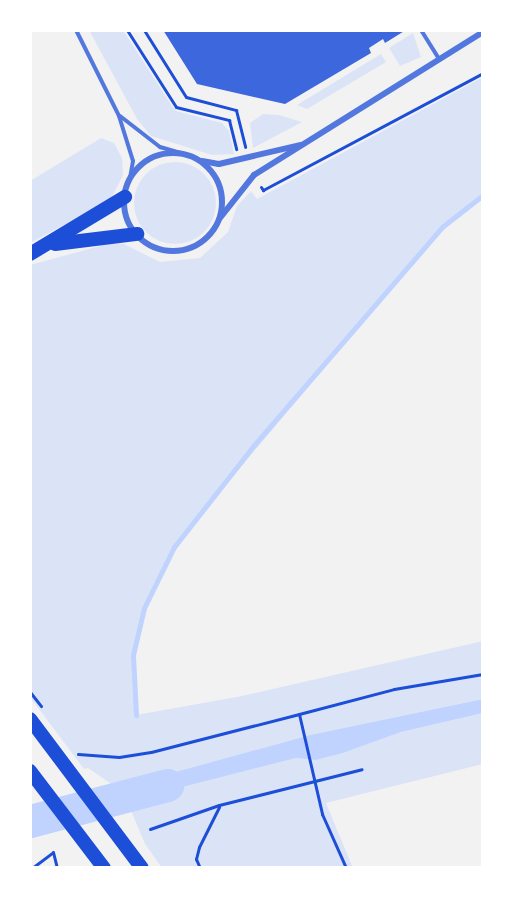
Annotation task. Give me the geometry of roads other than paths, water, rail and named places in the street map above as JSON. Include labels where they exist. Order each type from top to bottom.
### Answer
[{"type":"main road","points":[[30,254],[124,196]]},
{"type":"main road","points":[[47,245],[137,234]]},
{"type":"main road","points":[[30,719],[142,868]]},
{"type":"main road","points":[[30,771],[99,865]]},
{"type":"street","points":[[306,143],[219,164],[185,154],[153,157],[130,178],[124,196],[124,210],[137,234],[156,249],[186,250],[213,232],[220,218],[251,178],[483,32]]},
{"type":"street","points":[[200,160],[220,186],[220,218]]},
{"type":"lane","points":[[76,30],[119,116],[133,161],[130,178]]},
{"type":"lane","points":[[421,30],[440,60]]},
{"type":"lane","points":[[119,116],[160,147],[185,154]]},
{"type":"water","points":[[483,699],[483,713],[401,732],[316,760],[296,758],[127,801],[117,788],[310,735]]},
{"type":"waterway","points":[[136,715],[133,655],[144,608],[174,547],[254,445],[442,227],[483,195]]},
{"type":"waterway","points":[[30,821],[167,785]]}]
